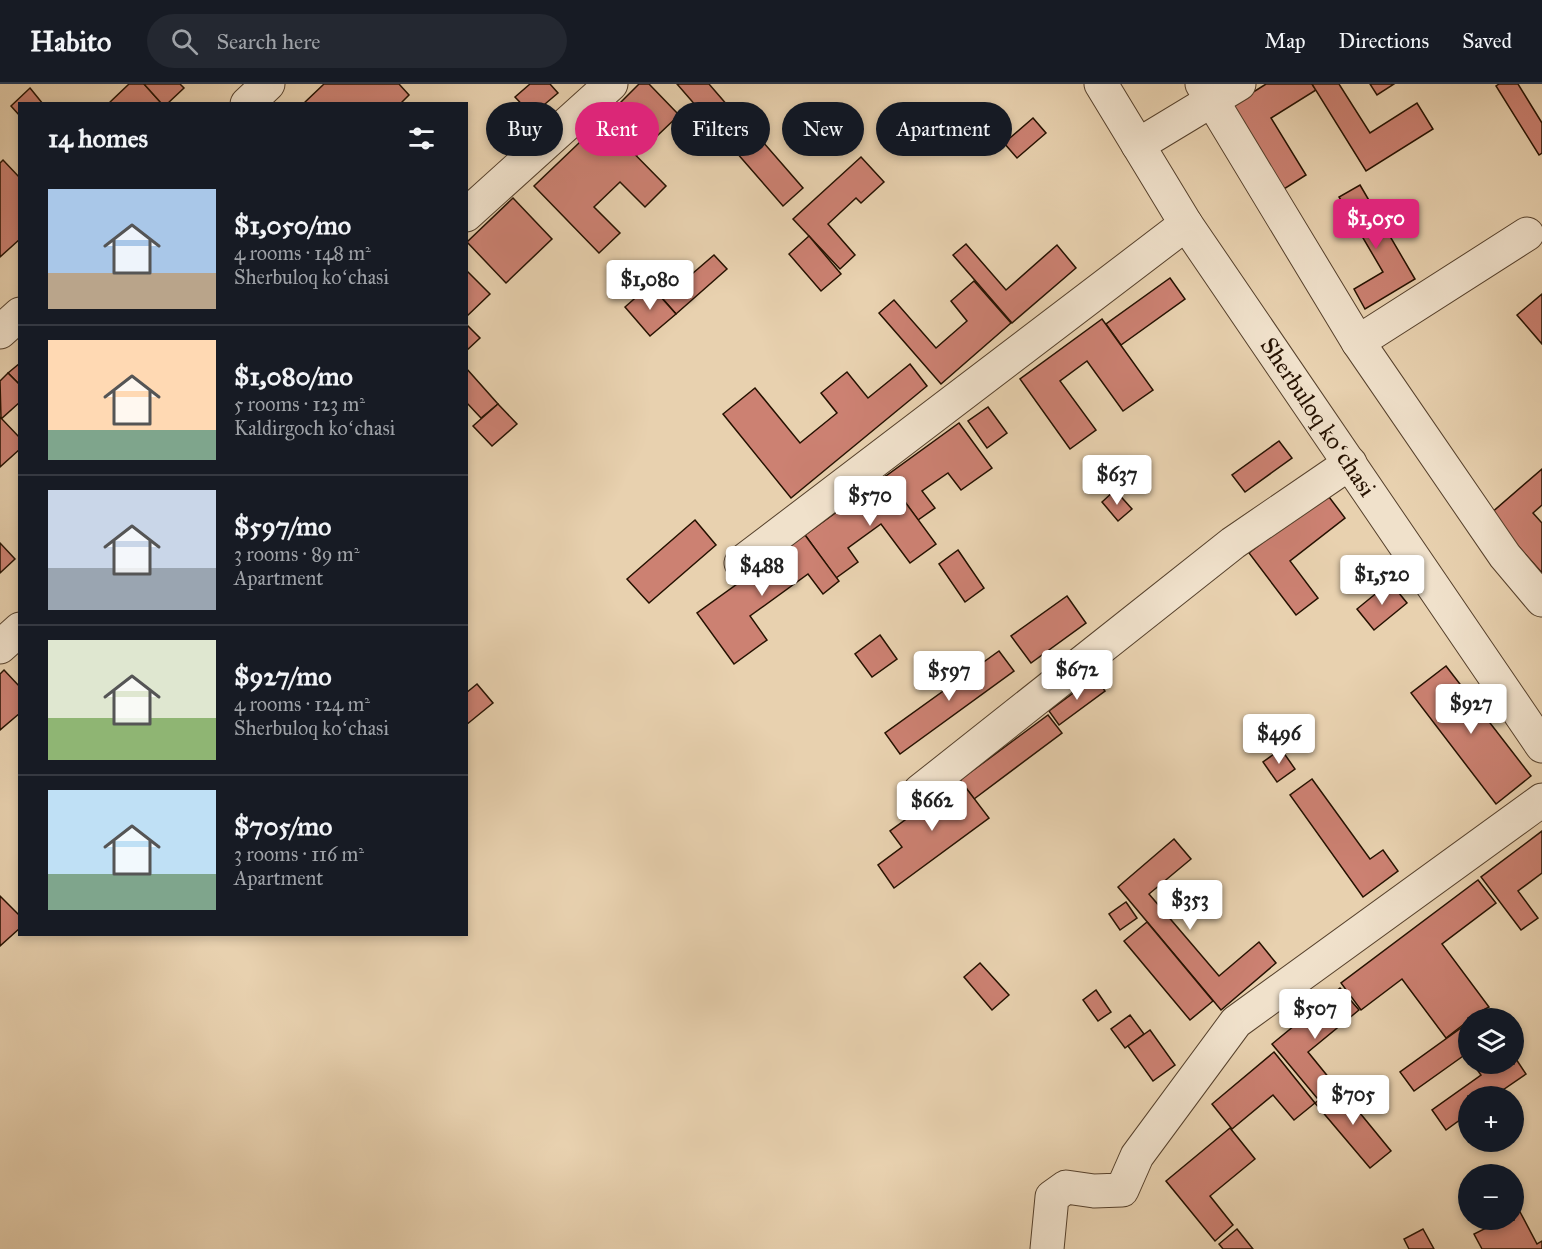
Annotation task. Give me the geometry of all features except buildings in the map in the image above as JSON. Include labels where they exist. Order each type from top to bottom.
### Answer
[{"type":"street","points":[[249,102],[268,84]]},
{"type":"street","points":[[468,213],[611,84]]},
{"type":"street","name":"Sherbuloq koʻchasi","points":[[1101,84],[1186,224],[1542,746]]},
{"type":"street","points":[[1138,145],[1218,90],[1358,342],[1505,556],[1542,600]]},
{"type":"street","points":[[741,563],[1186,224]]},
{"type":"street","points":[[1358,342],[1527,234]]},
{"type":"street","points":[[0,332],[18,316]]},
{"type":"street","points":[[920,791],[1233,543],[1350,463]]},
{"type":"street","points":[[0,647],[18,631]]},
{"type":"street","points":[[1047,1249],[1052,1197],[1066,1187],[1094,1191],[1122,1190],[1143,1147],[1236,1022],[1542,800]]}]
